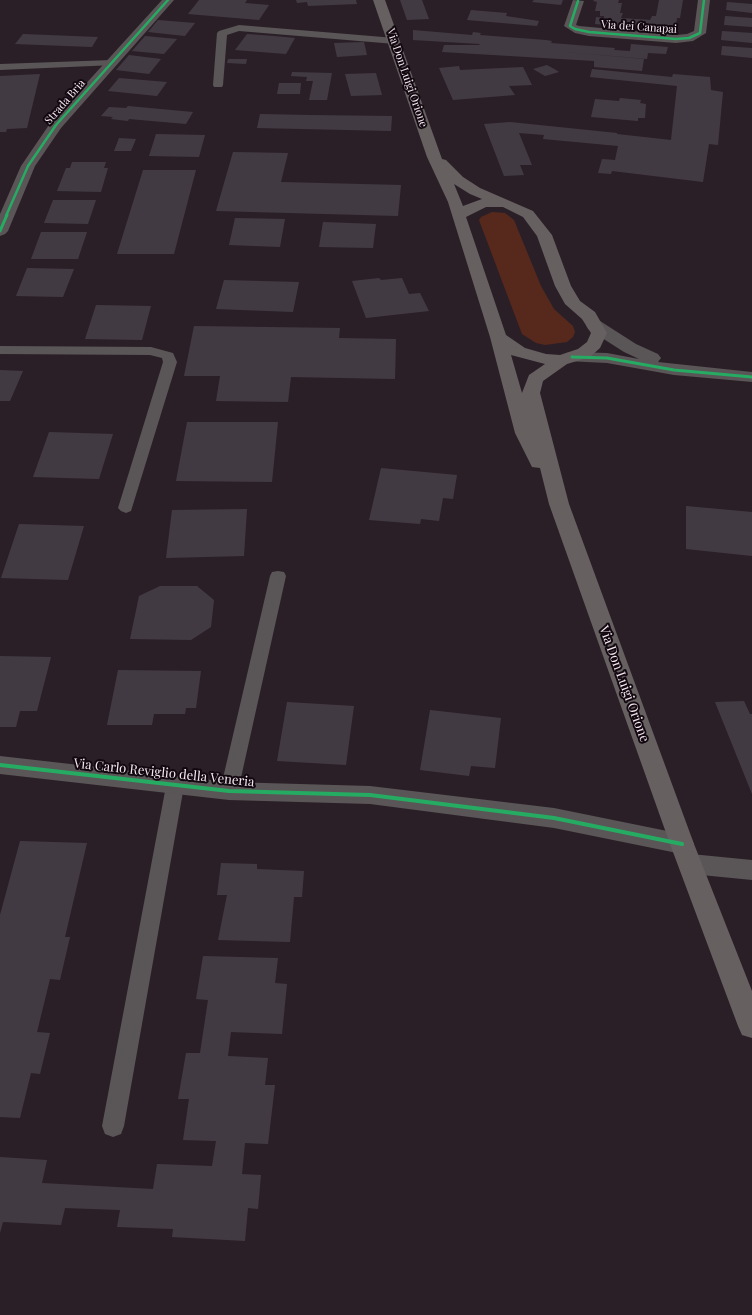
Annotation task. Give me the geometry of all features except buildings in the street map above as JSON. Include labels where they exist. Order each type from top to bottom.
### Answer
[{"type":"main road","name":"Via Don Luigi Orione","points":[[380,0],[434,157],[446,186],[455,202],[498,337],[524,433],[559,504]]},
{"type":"main road","name":"Via Don Luigi Orione","points":[[434,157],[458,180],[475,191],[506,203],[528,214],[544,235],[563,286],[573,304],[589,316],[599,333],[594,344],[584,353],[567,358],[535,379],[531,393],[559,504],[687,854],[752,1026]]},
{"type":"main road","name":"Via Don Luigi Orione","points":[[458,215],[470,208],[485,203],[506,203]]},
{"type":"main road","points":[[498,337],[519,352],[546,359],[567,358]]},
{"type":"street","name":"Strada Bria","points":[[0,231],[3,219],[28,166],[56,125],[168,0]]},
{"type":"street","name":"Via dei Canapai","points":[[578,1],[570,26],[575,29],[589,32],[676,39],[690,38],[700,33],[704,0]]},
{"type":"street","points":[[594,325],[630,348],[647,356],[709,373]]},
{"type":"street","points":[[567,358],[607,358],[674,370],[752,377]]},
{"type":"street","name":"Via Carlo Reviglio della Veneria","points":[[0,766],[229,791],[370,796],[554,818],[687,854]]},
{"type":"street","points":[[687,854],[752,870]]},
{"type":"lane","points":[[218,86],[222,33],[239,28],[394,41]]},
{"type":"lane","points":[[0,67],[112,63]]},
{"type":"lane","points":[[0,350],[150,351],[168,356],[170,362],[126,508]]},
{"type":"lane","points":[[229,791],[278,576]]},
{"type":"lane","points":[[113,1126],[175,786]]},
{"type":"shaded area","points":[[492,212],[505,213],[514,220],[541,286],[554,309],[573,326],[575,332],[573,337],[567,342],[545,345],[536,343],[522,334],[479,220],[481,217]]},
{"type":"cycle path","points":[[0,231],[28,166],[56,125],[168,0]]},
{"type":"cycle path","points":[[578,1],[570,26],[575,29],[589,32],[676,39],[689,38],[700,33],[704,0]]},
{"type":"cycle path","points":[[572,357],[607,358],[674,370],[752,377]]},
{"type":"cycle path","points":[[0,765],[229,791],[370,795],[554,818],[682,844]]}]
